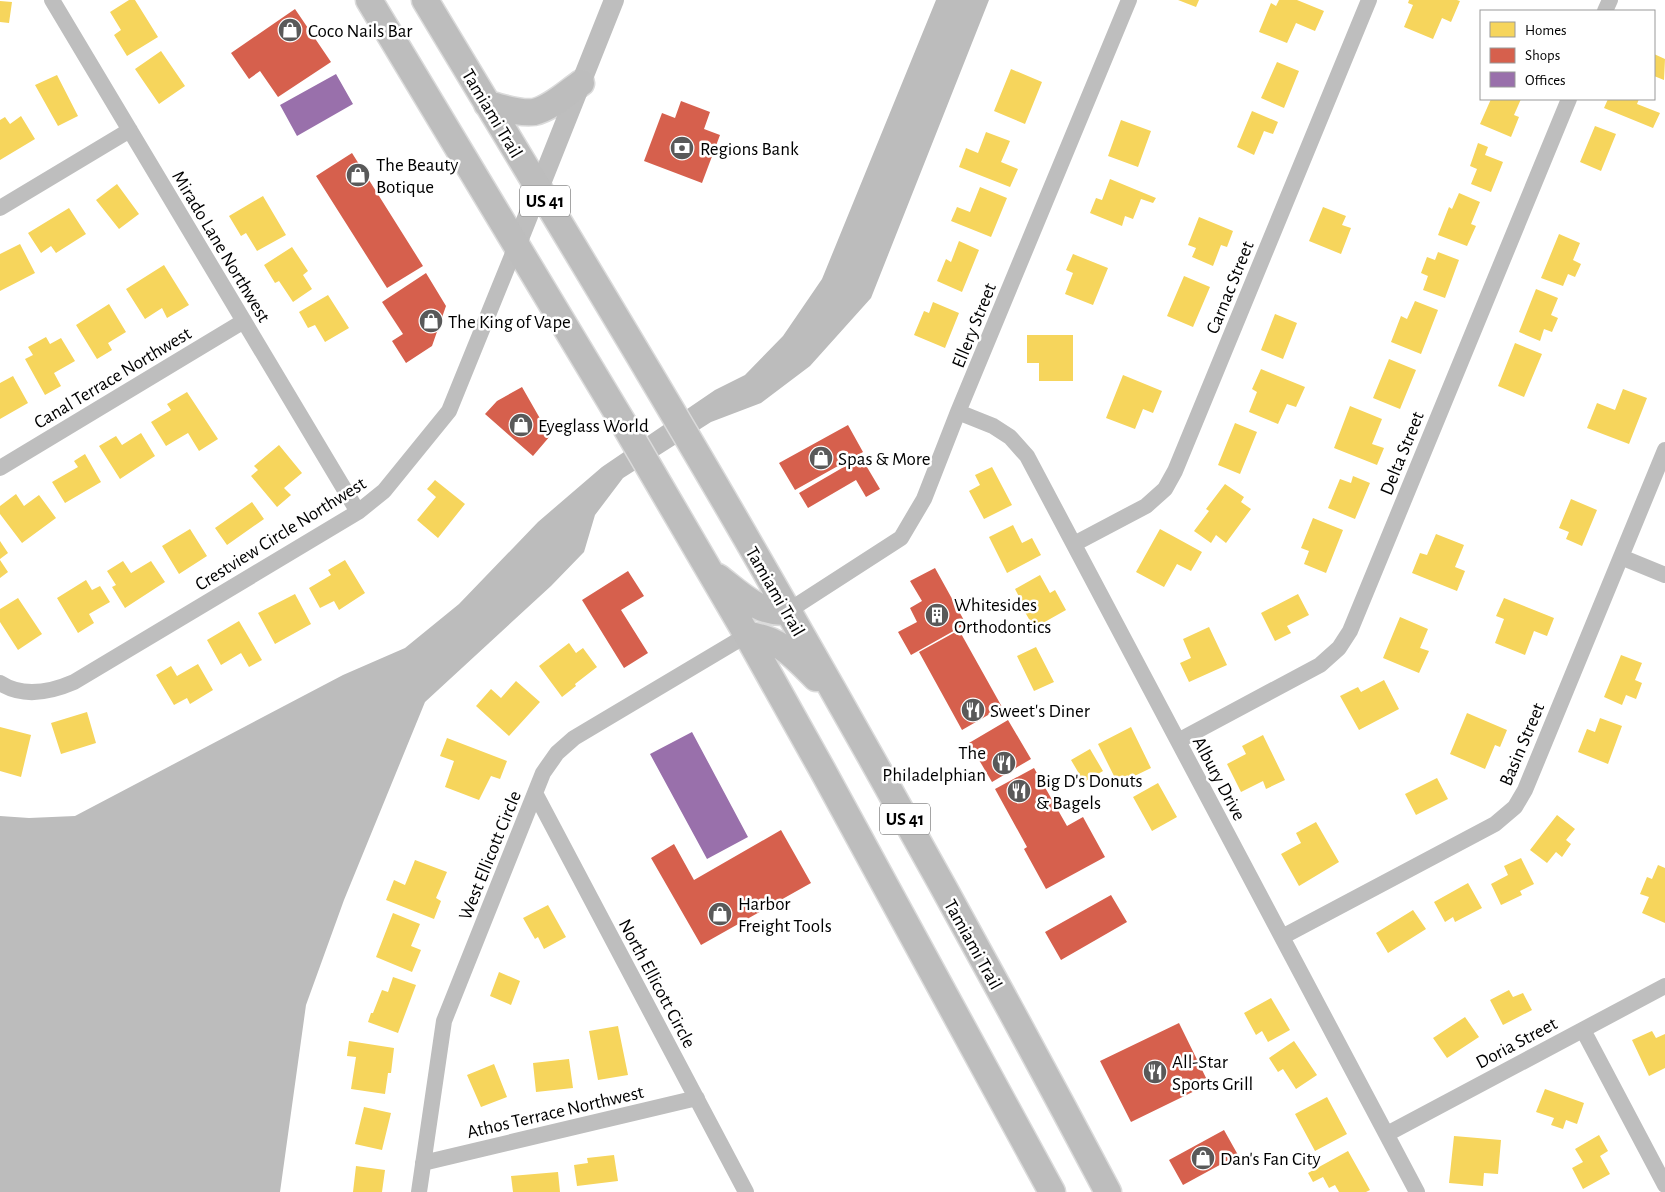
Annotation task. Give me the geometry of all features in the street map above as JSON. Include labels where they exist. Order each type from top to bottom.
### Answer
[{"type":"main road","name":"US 41","points":[[369,0],[654,474],[747,635],[823,770],[1052,1192]]},
{"type":"main road","name":"Tamiami Trail","points":[[425,0],[666,402],[788,611],[958,914],[1108,1192]]},
{"type":"main road","points":[[487,104],[533,112],[551,104],[581,83]]},
{"type":"main road","points":[[710,571],[754,604],[768,611],[780,613],[788,611]]},
{"type":"main road","points":[[747,635],[761,636],[775,641],[790,652],[837,698]]},
{"type":"street","name":"Mirado Lane Northwest","points":[[52,0],[358,512]]},
{"type":"street","points":[[516,246],[614,0]]},
{"type":"street","name":"Ellery Street","points":[[788,611],[900,538],[924,499],[958,412],[1129,0]]},
{"type":"street","name":"Carnac Street","points":[[1074,544],[1146,506],[1165,488],[1174,472],[1369,0]]},
{"type":"street","name":"Delta Street","points":[[1178,741],[1320,665],[1339,648],[1350,631],[1569,100]]},
{"type":"street","points":[[0,208],[130,130]]},
{"type":"street","name":"Crestview Circle Northwest","points":[[0,683],[30,693],[56,690],[74,682],[358,512],[384,491],[449,412],[516,246]]},
{"type":"street","name":"Canal Terrace Northwest","points":[[0,468],[244,321]]},
{"type":"street","name":"Albury Drive","points":[[958,412],[993,426],[1010,437],[1027,456],[1417,1192]]},
{"type":"street","name":"Basin Street","points":[[1282,937],[1495,824],[1514,807],[1525,790],[1665,450]]},
{"type":"street","points":[[1621,557],[1665,575]]},
{"type":"street","name":"West Ellicott Circle","points":[[418,1192],[444,1021],[543,774],[557,753],[574,738],[747,635]]},
{"type":"street","name":"North Ellicott Circle","points":[[535,793],[746,1192]]},
{"type":"street","name":"Doria Street","points":[[1387,1134],[1665,986]]},
{"type":"street","points":[[1583,1030],[1665,1185]]},
{"type":"street","name":"Athos Terrace Northwest","points":[[422,1163],[696,1098]]},
{"type":"shaded area","points":[[936,0],[989,0],[871,298],[810,366],[761,403],[711,422],[623,478],[595,515],[584,552],[551,586],[425,702],[344,900],[306,1005],[280,1192],[0,1192],[0,816],[29,818],[75,816],[343,675],[405,648],[459,604],[538,522],[602,467],[715,390],[745,375],[783,336],[822,279]]},
{"type":"building: Homes","points":[[129,0],[135,0],[158,37],[127,56],[114,35],[121,30],[110,12]]},
{"type":"building: Homes","points":[[1178,0],[1199,0],[1196,7]]},
{"type":"building: Homes","points":[[1279,0],[1297,0],[1324,11],[1315,31],[1296,23],[1287,43],[1259,32],[1271,3],[1276,6]]},
{"type":"building: Homes","points":[[1409,0],[1460,1],[1451,22],[1442,18],[1433,39],[1404,27],[1413,5],[1408,3]]},
{"type":"building: Homes","points":[[0,1],[12,2],[9,23],[0,22]]},
{"type":"building: Homes","points":[[161,51],[185,86],[159,104],[135,69]]},
{"type":"building: Homes","points":[[1655,54],[1665,59],[1664,80],[1655,76]]},
{"type":"building: Homes","points":[[1277,62],[1299,71],[1284,108],[1261,98]]},
{"type":"building: Homes","points":[[1011,69],[1042,82],[1025,124],[994,111]]},
{"type":"building: Homes","points":[[57,75],[78,116],[58,126],[35,85]]},
{"type":"building: Homes","points":[[1491,100],[1521,100],[1514,115],[1519,117],[1511,137],[1480,124]]},
{"type":"building: Homes","points":[[1608,100],[1639,100],[1637,104],[1660,113],[1653,128],[1604,108]]},
{"type":"building: Homes","points":[[1252,111],[1278,122],[1273,134],[1264,131],[1254,155],[1237,147]]},
{"type":"building: Homes","points":[[21,116],[35,139],[0,160],[0,120],[5,117],[10,124]]},
{"type":"building: Homes","points":[[1121,120],[1151,131],[1138,167],[1108,156]]},
{"type":"building: Homes","points":[[1595,126],[1616,134],[1601,171],[1580,162]]},
{"type":"building: Homes","points":[[986,132],[1010,141],[1001,162],[1018,169],[1010,187],[959,167],[966,148],[978,153]]},
{"type":"building: Homes","points":[[1478,143],[1488,147],[1485,155],[1503,162],[1491,192],[1471,184],[1477,169],[1470,166]]},
{"type":"building: Homes","points":[[1110,179],[1156,198],[1153,203],[1141,199],[1133,219],[1125,216],[1122,226],[1090,213],[1096,198],[1102,200]]},
{"type":"building: Homes","points":[[117,184],[139,214],[119,229],[96,200]]},
{"type":"building: Homes","points":[[980,187],[1007,198],[991,237],[951,221],[957,207],[970,212]]},
{"type":"building: Homes","points":[[1459,193],[1480,202],[1471,224],[1476,226],[1467,246],[1438,235],[1449,207],[1452,209]]},
{"type":"building: Homes","points":[[263,196],[286,235],[257,251],[246,233],[241,236],[229,216]]},
{"type":"building: Homes","points":[[1323,207],[1346,216],[1342,225],[1351,228],[1341,254],[1309,241]]},
{"type":"building: Homes","points":[[69,208],[86,234],[56,253],[51,246],[41,253],[28,233]]},
{"type":"building: Homes","points":[[1199,217],[1233,231],[1227,247],[1221,245],[1213,266],[1192,257],[1196,248],[1188,245]]},
{"type":"building: Homes","points":[[1559,234],[1580,243],[1573,260],[1581,264],[1575,277],[1568,274],[1563,286],[1541,278]]},
{"type":"building: Homes","points":[[959,241],[979,250],[962,292],[937,281],[946,259],[951,262]]},
{"type":"building: Homes","points":[[20,244],[35,273],[0,291],[0,254]]},
{"type":"building: Homes","points":[[292,247],[308,271],[303,275],[312,289],[293,302],[279,281],[275,283],[264,265]]},
{"type":"building: Homes","points":[[1438,252],[1459,260],[1445,298],[1423,290],[1428,276],[1421,273],[1427,257],[1435,260]]},
{"type":"building: Homes","points":[[1073,254],[1108,268],[1093,305],[1065,294],[1073,273],[1066,270]]},
{"type":"building: Homes","points":[[164,265],[189,305],[167,318],[162,308],[145,319],[126,289]]},
{"type":"building: Homes","points":[[1184,276],[1210,287],[1193,327],[1167,316]]},
{"type":"building: Homes","points":[[1536,289],[1558,298],[1551,315],[1558,318],[1552,332],[1544,329],[1540,341],[1519,332]]},
{"type":"building: Homes","points":[[328,295],[349,328],[325,342],[315,325],[308,328],[299,312]]},
{"type":"building: Homes","points":[[1415,301],[1438,310],[1421,354],[1391,342],[1401,316],[1407,319]]},
{"type":"building: Homes","points":[[933,302],[959,313],[945,348],[914,335],[924,311],[929,313]]},
{"type":"building: Homes","points":[[109,304],[126,332],[108,343],[112,350],[97,359],[76,325]]},
{"type":"building: Homes","points":[[1275,314],[1297,323],[1283,359],[1261,350]]},
{"type":"building: Homes","points":[[1027,335],[1073,335],[1073,381],[1039,381],[1039,363],[1027,363]]},
{"type":"building: Homes","points":[[46,337],[50,344],[61,338],[75,361],[54,373],[61,386],[45,395],[25,359],[33,355],[28,347]]},
{"type":"building: Homes","points":[[1515,343],[1542,354],[1524,397],[1498,386]]},
{"type":"building: Homes","points":[[1389,359],[1416,370],[1400,409],[1373,398]]},
{"type":"building: Homes","points":[[1261,369],[1305,387],[1296,407],[1287,404],[1278,424],[1249,412],[1257,392],[1252,389]]},
{"type":"building: Homes","points":[[1123,375],[1162,391],[1153,413],[1143,409],[1135,429],[1106,418]]},
{"type":"building: Homes","points":[[13,376],[28,403],[0,419],[0,383]]},
{"type":"building: Homes","points":[[1623,389],[1647,398],[1629,444],[1587,428],[1597,403],[1615,410]]},
{"type":"building: Homes","points":[[187,392],[218,439],[199,451],[188,433],[166,446],[151,422],[171,410],[167,404]]},
{"type":"building: Homes","points":[[1350,406],[1382,419],[1372,444],[1384,448],[1377,465],[1334,448]]},
{"type":"building: Homes","points":[[1235,423],[1257,432],[1240,474],[1218,465]]},
{"type":"building: Homes","points":[[141,433],[155,456],[120,479],[99,446],[116,436],[122,445]]},
{"type":"building: Homes","points":[[279,445],[302,473],[284,488],[291,495],[277,507],[251,476],[258,470],[254,466]]},
{"type":"building: Homes","points":[[85,454],[101,482],[65,503],[52,482],[78,467],[74,461]]},
{"type":"building: Homes","points":[[992,467],[1012,505],[984,519],[969,491],[980,485],[975,475]]},
{"type":"building: Homes","points":[[1353,476],[1370,483],[1355,519],[1328,508],[1340,479],[1351,483]]},
{"type":"building: Homes","points":[[435,480],[465,504],[438,538],[417,520],[436,497],[427,489]]},
{"type":"building: Homes","points":[[1225,484],[1244,497],[1241,502],[1251,509],[1226,543],[1216,535],[1211,543],[1194,531],[1209,511],[1206,509]]},
{"type":"building: Homes","points":[[16,494],[24,506],[39,495],[56,518],[22,543],[0,514],[0,506]]},
{"type":"building: Homes","points":[[1571,499],[1597,510],[1582,546],[1566,539],[1569,532],[1559,528]]},
{"type":"building: Homes","points":[[252,502],[264,519],[227,545],[215,528]]},
{"type":"building: Homes","points":[[1313,518],[1343,530],[1326,573],[1304,564],[1309,551],[1301,548]]},
{"type":"building: Homes","points":[[1013,525],[1022,543],[1032,538],[1041,555],[1007,573],[989,537]]},
{"type":"building: Homes","points":[[190,529],[207,556],[179,574],[162,546]]},
{"type":"building: Homes","points":[[1160,529],[1202,552],[1191,571],[1177,564],[1164,587],[1136,572]]},
{"type":"building: Homes","points":[[1436,534],[1464,545],[1455,567],[1465,571],[1457,591],[1412,573],[1420,553],[1427,555]]},
{"type":"building: Homes","points":[[0,541],[8,553],[0,559]]},
{"type":"building: Homes","points":[[0,560],[8,572],[0,578]]},
{"type":"building: Homes","points":[[345,560],[365,593],[339,610],[334,601],[320,608],[309,588],[331,575],[328,570]]},
{"type":"building: Homes","points":[[123,561],[131,573],[151,561],[165,582],[125,608],[112,587],[116,585],[107,571]]},
{"type":"building: Homes","points":[[1040,575],[1050,593],[1055,590],[1066,610],[1034,628],[1021,605],[1023,604],[1015,589]]},
{"type":"building: Homes","points":[[86,580],[92,590],[100,586],[110,602],[89,614],[94,623],[78,633],[57,598]]},
{"type":"building: Homes","points":[[295,594],[311,624],[275,644],[258,613]]},
{"type":"building: Homes","points":[[1298,594],[1309,615],[1287,626],[1291,633],[1275,641],[1261,613]]},
{"type":"building: Homes","points":[[18,598],[42,634],[18,650],[0,622],[0,609]]},
{"type":"building: Homes","points":[[1504,598],[1554,618],[1547,636],[1534,631],[1525,655],[1495,643],[1504,619],[1496,616]]},
{"type":"building: Homes","points":[[1400,617],[1428,629],[1420,648],[1429,651],[1419,673],[1383,658]]},
{"type":"building: Homes","points":[[239,621],[262,660],[249,667],[241,653],[221,665],[207,640]]},
{"type":"building: Homes","points":[[1209,627],[1227,665],[1189,682],[1180,663],[1191,658],[1183,639]]},
{"type":"building: Homes","points":[[569,643],[576,653],[583,648],[597,667],[562,697],[539,666]]},
{"type":"building: Homes","points":[[1036,647],[1054,682],[1034,691],[1017,656]]},
{"type":"building: Homes","points":[[1621,655],[1642,663],[1635,680],[1642,683],[1636,699],[1626,695],[1622,705],[1604,697]]},
{"type":"building: Homes","points":[[198,664],[213,690],[190,704],[187,698],[174,705],[156,675],[171,666],[177,676]]},
{"type":"building: Homes","points":[[1384,680],[1399,709],[1359,730],[1340,696],[1358,687],[1361,692]]},
{"type":"building: Homes","points":[[516,681],[540,702],[509,736],[476,706],[491,689],[501,698]]},
{"type":"building: Homes","points":[[87,712],[96,743],[61,754],[51,723]]},
{"type":"building: Homes","points":[[1467,713],[1507,730],[1500,747],[1495,745],[1485,769],[1450,754]]},
{"type":"building: Homes","points":[[1600,718],[1622,726],[1608,764],[1578,752],[1587,729],[1595,732]]},
{"type":"building: Homes","points":[[0,727],[31,735],[21,777],[0,771]]},
{"type":"building: Homes","points":[[1131,727],[1151,768],[1118,784],[1098,744]]},
{"type":"building: Homes","points":[[1263,735],[1285,780],[1266,789],[1263,781],[1241,792],[1227,764],[1246,754],[1242,746]]},
{"type":"building: Homes","points":[[447,738],[507,761],[500,779],[491,776],[479,800],[445,787],[454,761],[440,756]]},
{"type":"building: Homes","points":[[1090,749],[1103,771],[1084,782],[1071,760]]},
{"type":"building: Homes","points":[[1437,778],[1448,799],[1416,815],[1405,794]]},
{"type":"building: Homes","points":[[1158,783],[1177,817],[1152,831],[1133,797]]},
{"type":"building: Homes","points":[[1557,815],[1575,829],[1566,840],[1571,844],[1562,857],[1556,852],[1547,863],[1530,850]]},
{"type":"building: Homes","points":[[1316,822],[1339,862],[1299,886],[1281,854],[1301,843],[1296,833]]},
{"type":"building: Homes","points":[[1521,858],[1534,884],[1520,891],[1522,895],[1501,905],[1491,884],[1508,875],[1504,866]]},
{"type":"building: Homes","points":[[415,860],[447,872],[436,898],[441,901],[434,919],[386,900],[394,880],[405,885]]},
{"type":"building: Homes","points":[[1658,865],[1665,868],[1665,923],[1642,913],[1649,897],[1640,894],[1647,877],[1652,879]]},
{"type":"building: Homes","points":[[1468,883],[1482,908],[1455,922],[1453,917],[1445,922],[1434,902]]},
{"type":"building: Homes","points":[[548,905],[566,937],[544,949],[538,937],[535,939],[523,918]]},
{"type":"building: Homes","points":[[1413,910],[1426,929],[1388,953],[1376,933]]},
{"type":"building: Homes","points":[[393,913],[420,924],[411,946],[421,950],[412,972],[376,957]]},
{"type":"building: Homes","points":[[499,972],[520,981],[511,1005],[490,996]]},
{"type":"building: Homes","points":[[393,977],[416,985],[398,1033],[368,1022],[382,990],[388,992]]},
{"type":"building: Homes","points":[[1509,990],[1513,997],[1523,993],[1532,1010],[1503,1025],[1490,1000]]},
{"type":"building: Homes","points":[[1271,998],[1290,1030],[1268,1042],[1262,1031],[1256,1035],[1244,1013]]},
{"type":"building: Homes","points":[[1465,1017],[1479,1037],[1447,1058],[1433,1038]]},
{"type":"building: Homes","points":[[618,1026],[628,1075],[598,1080],[589,1031]]},
{"type":"building: Homes","points":[[1652,1031],[1656,1038],[1665,1034],[1665,1068],[1649,1076],[1632,1040]]},
{"type":"building: Homes","points":[[349,1041],[394,1048],[391,1073],[388,1073],[385,1094],[351,1089],[356,1057],[347,1056]]},
{"type":"building: Homes","points":[[1294,1041],[1317,1075],[1296,1089],[1283,1069],[1278,1072],[1269,1058]]},
{"type":"building: Homes","points":[[569,1059],[573,1088],[536,1092],[533,1063]]},
{"type":"building: Homes","points":[[494,1064],[507,1097],[481,1107],[467,1075]]},
{"type":"building: Homes","points":[[1545,1089],[1584,1103],[1577,1124],[1566,1120],[1563,1129],[1551,1125],[1554,1118],[1536,1112]]},
{"type":"building: Homes","points":[[1327,1097],[1347,1134],[1315,1151],[1295,1114]]},
{"type":"building: Homes","points":[[364,1107],[391,1113],[382,1150],[355,1144]]},
{"type":"building: Homes","points":[[1599,1135],[1608,1151],[1600,1156],[1610,1174],[1583,1189],[1572,1168],[1583,1162],[1575,1149]]},
{"type":"building: Homes","points":[[1454,1136],[1501,1140],[1498,1174],[1484,1173],[1483,1186],[1449,1183]]},
{"type":"building: Homes","points":[[1348,1151],[1370,1190],[1366,1192],[1339,1192],[1335,1185],[1329,1188],[1323,1177],[1313,1182],[1308,1173]]},
{"type":"building: Homes","points":[[614,1155],[618,1181],[577,1186],[574,1165],[588,1163],[587,1158]]},
{"type":"building: Homes","points":[[356,1166],[385,1170],[382,1192],[353,1192]]},
{"type":"building: Homes","points":[[558,1172],[560,1192],[513,1192],[511,1176]]},
{"type":"building: Shops","points":[[295,9],[331,62],[278,97],[260,71],[249,79],[231,53]]},
{"type":"building: Shops","name":"Regions Bank","points":[[681,101],[710,112],[704,129],[720,135],[702,183],[644,161],[662,113],[675,118]]},
{"type":"building: Shops","points":[[352,153],[423,266],[387,288],[316,176]]},
{"type":"building: Shops","points":[[426,273],[446,306],[432,346],[406,363],[392,341],[403,334],[382,302]]},
{"type":"building: Shops","name":"Eyeglass World","points":[[522,387],[550,436],[533,456],[485,414],[497,401]]},
{"type":"building: Shops","name":"Spas & More","points":[[848,425],[863,452],[795,490],[779,463]]},
{"type":"building: Shops","points":[[861,457],[880,489],[866,497],[856,480],[808,508],[799,493]]},
{"type":"building: Shops","name":"Whitesides Orthodontics","points":[[935,568],[966,624],[911,655],[898,632],[917,622],[910,608],[922,601],[910,581]]},
{"type":"building: Shops","points":[[628,571],[644,596],[621,610],[648,653],[624,668],[582,600]]},
{"type":"building: Shops","points":[[959,630],[1002,707],[962,730],[919,652]]},
{"type":"building: Shops","points":[[1008,720],[1031,759],[992,782],[969,743]]},
{"type":"building: Shops","points":[[1034,768],[1067,826],[1083,817],[1105,857],[1046,889],[1024,849],[1027,847],[995,789]]},
{"type":"building: Shops","name":"Harbor Freight Tools","points":[[781,830],[811,883],[701,945],[651,858],[674,844],[694,880]]},
{"type":"building: Shops","points":[[1111,895],[1127,922],[1061,960],[1045,932]]},
{"type":"building: Shops","name":"All-Star Sports Grill","points":[[1179,1023],[1209,1084],[1131,1122],[1100,1061]]},
{"type":"building: Shops","name":"Dan's Fan City","points":[[1224,1130],[1238,1155],[1183,1185],[1169,1160]]},
{"type":"building: Offices","points":[[336,74],[353,104],[297,136],[280,105]]},
{"type":"building: Offices","points":[[692,732],[748,837],[707,859],[650,754]]},
{"type":"place","name":"Coco Nails Bar","points":[[290,30]]},
{"type":"place","name":"Regions Bank","points":[[682,148]]},
{"type":"place","name":"The Beauty Botique","points":[[358,175]]},
{"type":"place","name":"The King of Vape","points":[[431,321]]},
{"type":"place","name":"Eyeglass World","points":[[521,425]]},
{"type":"place","name":"Spas & More","points":[[821,458]]},
{"type":"place","name":"Whitesides Orthodontics","points":[[937,615]]},
{"type":"place","name":"Sweet's Diner","points":[[973,710]]},
{"type":"place","name":"The Philadelphian","points":[[1004,763]]},
{"type":"place","name":"Big D's Donuts & Bagels","points":[[1019,791]]},
{"type":"place","name":"Harbor Freight Tools","points":[[720,914]]},
{"type":"place","name":"All-Star Sports Grill","points":[[1155,1072]]},
{"type":"place","name":"Dan's Fan City","points":[[1203,1158]]}]
